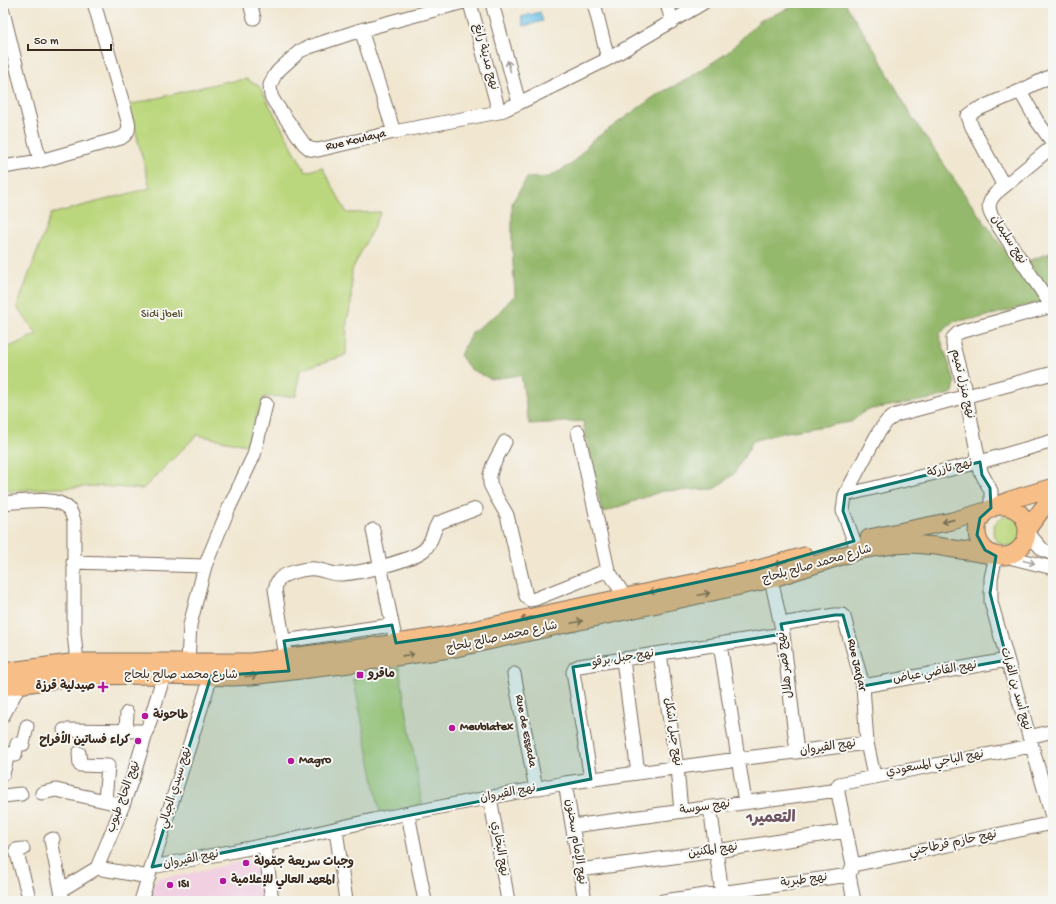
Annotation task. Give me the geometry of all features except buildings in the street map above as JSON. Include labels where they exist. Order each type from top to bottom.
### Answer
[{"type":"main road","name":"شارع محمد صالح بلحاج","points":[[7,683],[81,676],[251,676],[388,649],[755,570],[854,541],[952,521],[992,508],[1010,500],[1053,487]]},
{"type":"main road","points":[[1028,530],[1023,516],[1014,508],[1006,505],[992,508],[980,518],[977,526],[979,543],[985,550],[998,556],[1013,554],[1026,542],[1028,530],[1043,508],[1053,500]]},
{"type":"main road","name":"شارع محمد صالح بلحاج","points":[[7,683],[77,662],[251,662],[286,657],[388,649],[456,648],[771,579],[860,550],[893,545],[912,544],[936,546],[998,556]]},
{"type":"street","points":[[3,167],[40,161],[121,138],[128,130],[128,121],[94,3]]},
{"type":"street","points":[[250,3],[254,18]]},
{"type":"street","name":"Rue Koulaya","points":[[460,3],[361,30],[300,51],[275,75],[270,85],[270,93],[275,103],[304,144],[310,149],[318,150],[394,132],[499,112],[519,104],[608,59],[703,3]]},
{"type":"street","name":"نهج مدينة رابغ","points":[[470,3],[499,112]]},
{"type":"street","name":"نهج مدينة رابغ","points":[[492,3],[519,104]]},
{"type":"street","points":[[594,3],[608,59]]},
{"type":"street","points":[[667,3],[672,22]]},
{"type":"street","points":[[3,12],[40,161]]},
{"type":"street","points":[[361,30],[394,132]]},
{"type":"street","points":[[1004,186],[972,127],[968,116],[976,110],[1053,75]]},
{"type":"street","points":[[1020,91],[1037,121],[1053,144]]},
{"type":"street","name":"نهج سليمان","points":[[1053,144],[992,197],[989,204],[989,210],[1053,307]]},
{"type":"street","name":"نهج منزل تميم","points":[[992,508],[991,491],[982,475],[966,395],[953,345],[953,338],[955,335],[963,331],[1053,307]]},
{"type":"street","points":[[854,541],[843,511],[845,495],[878,433],[887,421],[896,415],[966,395],[1053,373]]},
{"type":"street","points":[[188,662],[190,625],[205,566],[228,510],[254,455],[266,404]]},
{"type":"street","points":[[578,432],[608,570],[625,597]]},
{"type":"street","name":"نهج تازركة","points":[[845,495],[980,462],[1053,441]]},
{"type":"street","points":[[505,442],[493,465],[490,475],[490,484],[496,498],[507,515],[526,596],[530,600],[535,599],[608,570]]},
{"type":"street","points":[[3,502],[46,500],[57,502],[68,509],[74,521],[74,633],[77,662]]},
{"type":"street","points":[[286,657],[275,589],[278,581],[283,576],[307,568],[332,574],[342,574],[380,567],[418,554],[426,549],[438,523],[476,509]]},
{"type":"street","points":[[372,530],[392,625],[388,649]]},
{"type":"street","points":[[1028,530],[1042,549],[1053,554]]},
{"type":"street","points":[[998,556],[1053,568]]},
{"type":"street","name":"نهج أسد بن الفرات","points":[[998,556],[990,578],[990,593],[995,618],[1053,818]]},
{"type":"street","points":[[73,562],[205,566]]},
{"type":"street","name":"نهج قصر هلال","points":[[771,579],[782,629],[797,752]]},
{"type":"street","name":"Rue Jarjar","points":[[782,629],[836,615],[842,615],[844,617],[863,686],[867,743],[874,776]]},
{"type":"street","points":[[284,640],[392,625]]},
{"type":"street","name":"نهج جبل برقو","points":[[591,779],[573,672],[575,668],[579,666],[720,644],[782,629]]},
{"type":"street","points":[[720,644],[745,802]]},
{"type":"street","name":"نهج جبل اشكل","points":[[660,654],[677,768],[681,811]]},
{"type":"street","points":[[623,660],[638,773]]},
{"type":"street","name":"نهج القاضي عياض","points":[[863,686],[1007,660]]},
{"type":"street","name":"Rue de Essada","points":[[514,674],[536,789]]},
{"type":"street","name":"نهج الحاج طبوب","points":[[96,868],[123,805],[164,675]]},
{"type":"street","name":"نهج سيدي الجبالي","points":[[141,901],[211,676]]},
{"type":"street","points":[[3,716],[7,683]]},
{"type":"street","points":[[126,730],[127,712]]},
{"type":"street","points":[[3,774],[8,754],[15,755],[17,744],[24,744],[27,726]]},
{"type":"street","points":[[64,730],[146,731]]},
{"type":"street","name":"نهج الباجي المسعودي","points":[[838,787],[874,776],[1030,741],[1053,731]]},
{"type":"street","name":"نهج القيروان","points":[[151,872],[336,830],[373,820],[565,783],[867,743]]},
{"type":"street","points":[[79,753],[80,765],[108,766],[105,800]]},
{"type":"street","name":"نهج الإمام سحنون","points":[[565,783],[584,901]]},
{"type":"street","points":[[838,787],[846,831],[854,901]]},
{"type":"street","name":"نهج سوسة","points":[[573,826],[745,802],[838,787]]},
{"type":"street","points":[[42,792],[56,790],[123,805]]},
{"type":"street","points":[[3,796],[21,794]]},
{"type":"street","name":"نهج البخاري","points":[[490,797],[508,901]]},
{"type":"street","points":[[710,807],[723,897]]},
{"type":"street","points":[[408,814],[424,901]]},
{"type":"street","name":"نهج حازم قرطاجني","points":[[851,870],[1053,818]]},
{"type":"street","points":[[336,830],[346,901]]},
{"type":"street","name":"نهج المكنين","points":[[580,870],[846,831]]},
{"type":"street","points":[[53,839],[50,840],[62,895],[96,868],[151,872]]},
{"type":"street","points":[[265,845],[272,901]]},
{"type":"street","points":[[23,849],[16,850],[30,901]]},
{"type":"street","name":"نهج طبربة","points":[[662,901],[723,897],[851,870]]},
{"type":"highlighted area","points":[[980,462],[982,475],[990,488],[991,508],[980,518],[977,535],[985,550],[996,556],[990,593],[1007,660],[863,686],[843,615],[835,615],[781,624],[783,634],[573,667],[591,779],[152,867],[211,676],[289,671],[284,641],[392,625],[396,643],[450,635],[755,570],[854,541],[843,511],[845,495]]},
{"type":"shaded area","name":"المعهد العالي للإعلامية","points":[[256,858],[263,859],[267,875],[260,877],[261,885],[264,885],[264,898],[248,901],[149,901],[156,878],[183,875]]},
{"type":"green space","points":[[801,3],[845,3],[877,54],[912,117],[1003,248],[1028,261],[1052,252],[1053,250],[1053,299],[980,318],[955,321],[939,334],[955,382],[953,393],[931,399],[866,410],[851,422],[780,433],[753,441],[734,474],[714,489],[662,491],[602,513],[583,421],[529,424],[521,375],[491,379],[470,369],[460,355],[472,332],[496,315],[515,295],[512,247],[512,203],[527,178],[549,177],[572,164],[592,141],[658,94],[686,80],[727,53],[759,21]]},
{"type":"green space","name":"Sidi jbeli","points":[[246,79],[259,86],[306,172],[322,167],[347,213],[381,212],[352,270],[351,305],[347,320],[346,355],[300,370],[296,396],[264,397],[246,445],[197,435],[143,489],[98,486],[3,491],[3,350],[37,334],[17,307],[51,214],[150,188],[129,105],[227,81]]},
{"type":"green space","points":[[1008,516],[1019,520],[1023,531],[1019,542],[1008,546],[997,542],[993,531],[997,520]]},
{"type":"green space","points":[[399,667],[422,804],[380,813],[354,681],[352,680]]},
{"type":"water","points":[[540,12],[543,21],[524,26],[521,17]]},
{"type":"place","name":"ماقرو","points":[[360,675]]},
{"type":"place","name":"صيدلية قرزة","points":[[103,687]]},
{"type":"place","name":"طاحونة","points":[[145,716]]},
{"type":"place","name":"Meublatex","points":[[452,728]]},
{"type":"place","name":"كراء فساتين الأفراح","points":[[138,741]]},
{"type":"place","name":"Magro","points":[[291,761]]},
{"type":"place","name":"وجبات سريعة جمّولة","points":[[246,863]]},
{"type":"place","name":"المعهد العالي للإعلامية","points":[[223,881]]},
{"type":"place","name":"ISI","points":[[170,885]]},
{"type":"district","name":"التعمير1","points":[[771,819]]}]
